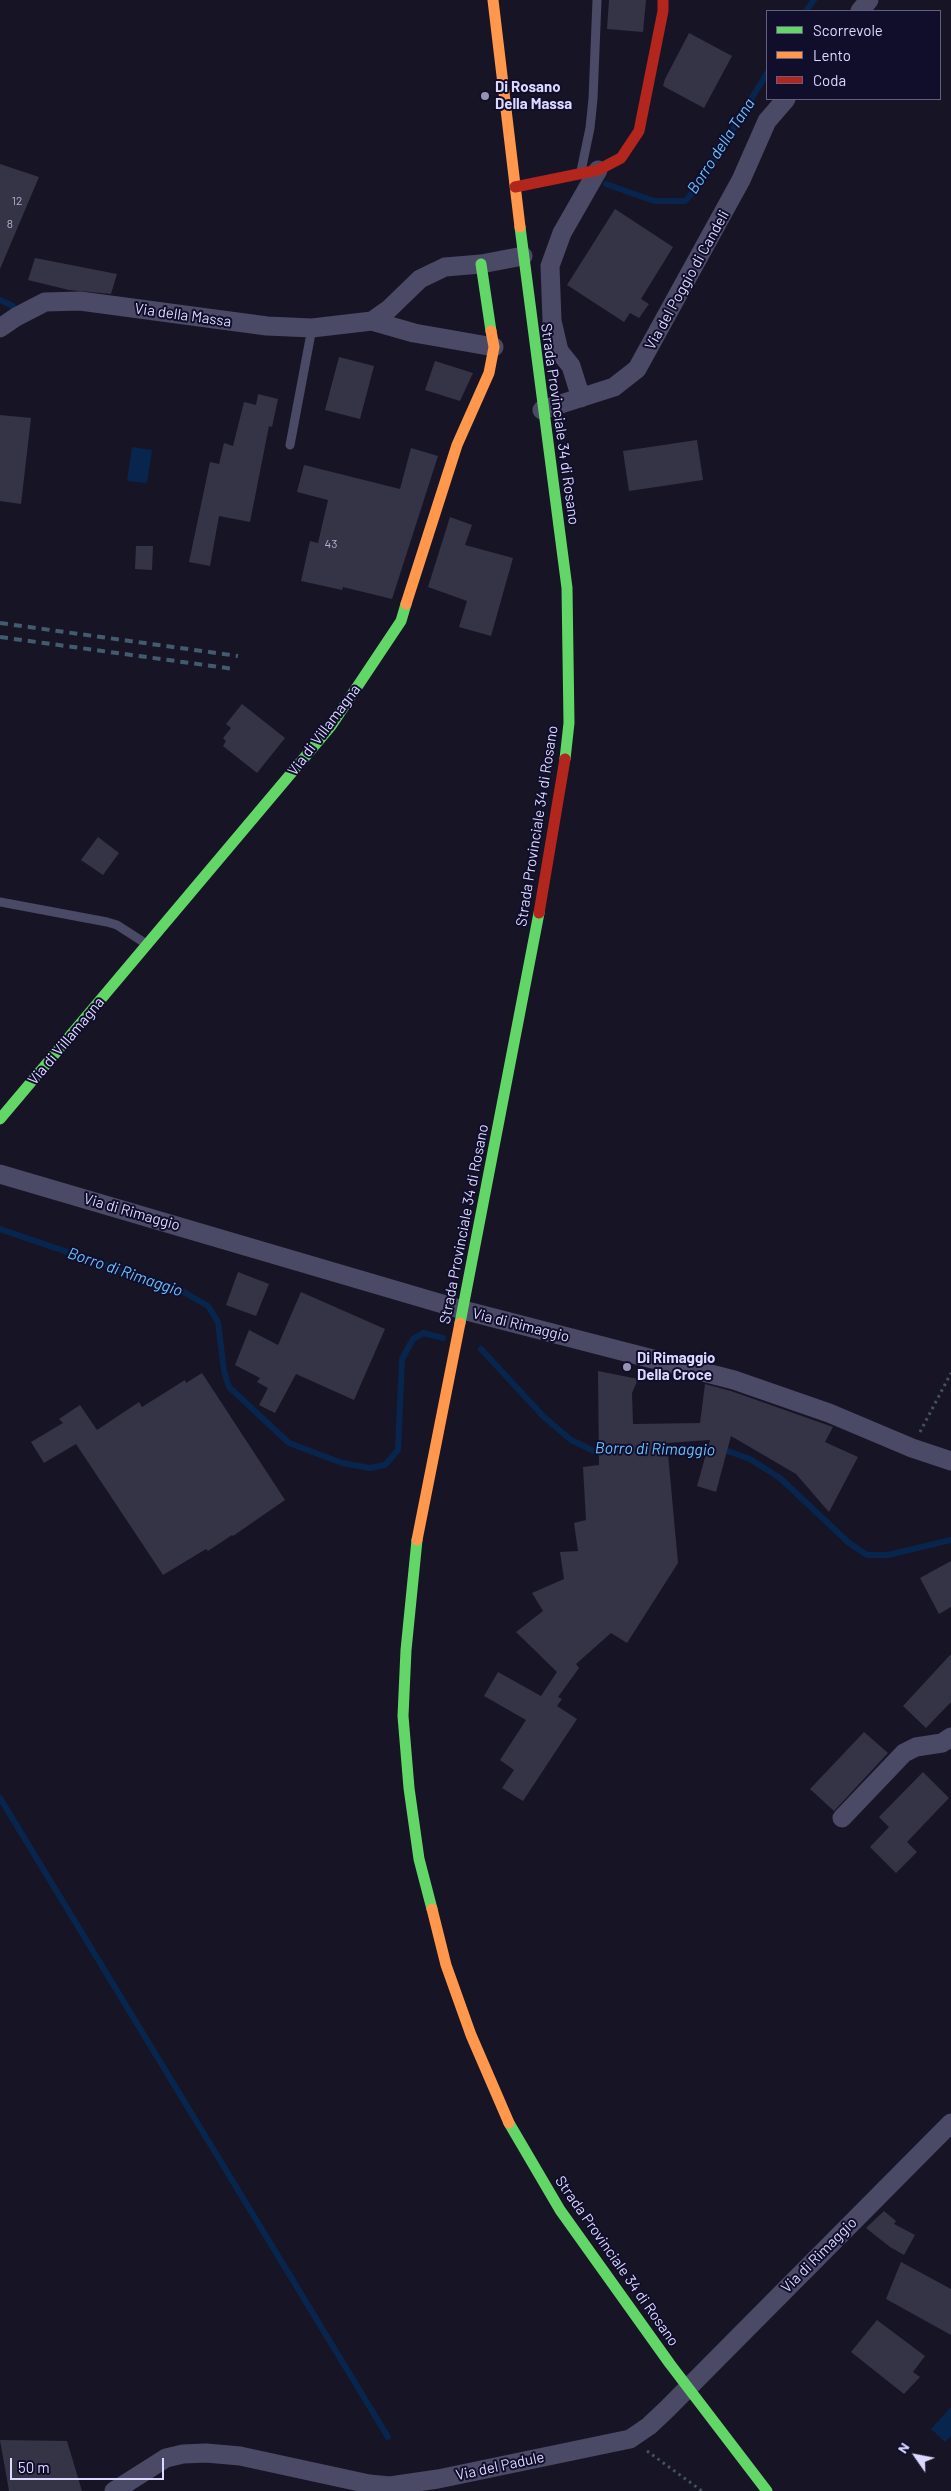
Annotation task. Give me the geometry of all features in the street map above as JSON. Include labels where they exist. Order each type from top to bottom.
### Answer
[{"type":"main road","name":"Strada Provinciale 34 di Rosano","points":[[493,0],[542,410],[567,588],[570,682],[566,752],[537,925],[416,1553],[406,1650],[404,1716],[406,1754],[414,1832],[419,1860],[446,1966],[478,2052],[508,2121],[560,2210],[688,2387]]},
{"type":"main road","points":[[515,187],[589,172],[621,158],[639,131],[663,11],[663,0]]},
{"type":"main road","name":"Via di Villamagna","points":[[0,1119],[331,726],[401,621],[457,444],[488,373],[494,347],[481,264]]},
{"type":"main road","points":[[688,2387],[766,2491]]},
{"type":"street","points":[[861,10],[869,0]]},
{"type":"street","name":"Via del Poggio di Candeli","points":[[542,410],[614,387],[637,369],[741,180],[767,120],[785,100]]},
{"type":"street","points":[[581,398],[571,366],[559,350],[552,320],[550,266],[562,233],[589,172]]},
{"type":"street","name":"Via della Massa","points":[[372,320],[389,309],[420,279],[445,267],[481,264],[523,256]]},
{"type":"street","name":"Via della Massa","points":[[0,328],[33,307],[45,302],[80,301],[267,326],[312,328],[372,320],[414,333],[494,347]]},
{"type":"street","name":"Via di Rimaggio","points":[[0,1174],[462,1316],[734,1380],[829,1412],[912,1448],[951,1461]]},
{"type":"street","points":[[842,1818],[904,1753],[916,1747],[942,1743],[951,1737]]},
{"type":"street","name":"Via di Rimaggio","points":[[688,2387],[951,2123]]},
{"type":"street","name":"Via del Padule","points":[[114,2491],[146,2468],[166,2458],[183,2454],[206,2453],[240,2456],[370,2484],[390,2486],[438,2479],[630,2438],[650,2426],[688,2387]]},
{"type":"lane","points":[[589,172],[597,0]]},
{"type":"lane","points":[[290,444],[312,328]]},
{"type":"lane","points":[[0,902],[107,922],[148,944]]},
{"type":"path","points":[[912,1448],[951,1373]]},
{"type":"path","points":[[630,2438],[702,2491]]},
{"type":"water","points":[[132,447],[152,450],[147,483],[127,481]]},
{"type":"water","points":[[951,2407],[951,2436],[945,2442],[931,2429]]},
{"type":"building","points":[[609,0],[646,0],[643,32],[607,29]]},
{"type":"building","points":[[689,33],[732,56],[704,108],[663,86]]},
{"type":"building","points":[[0,164],[39,177],[0,269]]},
{"type":"building","points":[[615,209],[673,247],[641,299],[649,304],[639,318],[630,313],[624,322],[567,285]]},
{"type":"building","points":[[35,258],[117,274],[111,294],[69,290],[28,280]]},
{"type":"building","points":[[339,357],[374,366],[360,419],[325,410]]},
{"type":"building","points":[[435,361],[473,373],[460,401],[425,390]]},
{"type":"building","points":[[258,394],[278,399],[272,427],[269,426],[250,522],[219,516],[210,566],[189,562],[210,462],[219,464],[224,443],[233,446],[244,402],[256,405]]},
{"type":"building","points":[[0,415],[31,418],[21,504],[0,501]]},
{"type":"building","points":[[697,440],[703,480],[629,491],[623,451]]},
{"type":"building","points":[[411,448],[438,456],[392,599],[343,587],[342,590],[301,581],[310,541],[318,543],[328,500],[297,492],[304,465],[400,489]]},
{"type":"building","points":[[450,517],[472,525],[465,545],[513,558],[491,636],[459,627],[467,601],[428,587]]},
{"type":"building","points":[[136,546],[153,546],[152,570],[135,569]]},
{"type":"building","points":[[242,704],[285,738],[257,773],[223,746],[226,741],[223,738],[231,728],[226,724]]},
{"type":"building","points":[[98,837],[119,853],[103,875],[81,860]]},
{"type":"building","points":[[238,1272],[269,1284],[256,1316],[226,1305]]},
{"type":"building","points":[[301,1292],[385,1329],[354,1400],[296,1374],[275,1413],[259,1405],[268,1388],[257,1382],[260,1378],[235,1365],[249,1330],[278,1345]]},
{"type":"building","points":[[598,1371],[638,1379],[632,1393],[633,1424],[700,1423],[705,1384],[731,1391],[833,1427],[825,1442],[858,1457],[829,1512],[796,1474],[731,1436],[716,1492],[697,1486],[710,1440],[667,1443],[678,1563],[627,1643],[611,1633],[576,1664],[579,1668],[558,1697],[562,1699],[557,1706],[577,1719],[523,1801],[502,1788],[514,1770],[500,1760],[526,1720],[484,1696],[498,1672],[541,1696],[557,1672],[516,1632],[543,1611],[532,1593],[564,1579],[560,1552],[578,1551],[574,1523],[586,1520],[583,1467],[599,1465]]},
{"type":"building","points":[[202,1373],[285,1500],[233,1536],[208,1551],[206,1549],[163,1575],[76,1444],[44,1463],[31,1442],[63,1423],[59,1419],[80,1405],[97,1430],[139,1402],[142,1407],[185,1380],[186,1383]]},
{"type":"building","points":[[951,1561],[951,1607],[939,1614],[920,1578]]},
{"type":"building","points":[[951,1654],[951,1702],[926,1728],[903,1706]]},
{"type":"building","points":[[864,1732],[888,1753],[834,1811],[810,1789]]},
{"type":"building","points":[[923,1772],[949,1798],[907,1842],[917,1852],[896,1873],[870,1847],[889,1827],[879,1817]]},
{"type":"building","points":[[884,2211],[896,2221],[894,2224],[915,2235],[904,2255],[890,2247],[866,2228]]},
{"type":"building","points":[[901,2262],[951,2289],[951,2335],[886,2299]]},
{"type":"building","points":[[877,2320],[925,2356],[913,2372],[920,2377],[904,2394],[851,2352]]},
{"type":"building","points":[[0,2440],[67,2441],[82,2491],[9,2491]]},
{"type":"waterway","name":"Borro della Tana","points":[[807,10],[814,0]]},
{"type":"waterway","name":"Borro della Tana","points":[[606,184],[654,201],[685,201],[700,184],[766,75]]},
{"type":"waterway","name":"Borro della Tana","points":[[0,300],[13,306]]},
{"type":"waterway","name":"Borro di Rimaggio","points":[[0,1229],[182,1291],[208,1306],[218,1322],[224,1371],[229,1387],[289,1443],[342,1463],[370,1468],[385,1465],[398,1450],[402,1359],[413,1339],[423,1333],[443,1338]]},
{"type":"waterway","name":"Borro di Rimaggio","points":[[481,1349],[544,1417],[571,1440],[594,1451],[605,1450]]},
{"type":"waterway","name":"Borro di Rimaggio","points":[[660,1450],[725,1450],[750,1459],[780,1478],[849,1543],[867,1555],[888,1555],[951,1540]]},
{"type":"waterway","points":[[0,1798],[388,2437]]},
{"type":"railway","points":[[0,623],[238,656]]},
{"type":"railway","points":[[0,637],[234,669]]},
{"type":"traffic: fast","points":[[520,227],[567,588],[569,723],[565,759]]},
{"type":"traffic: fast","points":[[481,264],[491,331]]},
{"type":"traffic: fast","points":[[0,1119],[331,726],[401,621],[406,604]]},
{"type":"traffic: fast","points":[[460,1323],[539,913]]},
{"type":"traffic: fast","points":[[417,1540],[406,1650],[403,1716],[409,1788],[419,1859],[432,1909]]},
{"type":"traffic: fast","points":[[509,2123],[560,2210],[670,2364],[767,2491]]},
{"type":"traffic: slow","points":[[493,0],[520,227]]},
{"type":"traffic: slow","points":[[406,604],[457,445],[489,373],[494,347],[491,331]]},
{"type":"traffic: slow","points":[[417,1540],[460,1323]]},
{"type":"traffic: slow","points":[[432,1909],[446,1965],[471,2035],[509,2123]]},
{"type":"traffic: jam","points":[[515,187],[598,170],[621,158],[639,131],[663,11],[663,0]]},
{"type":"traffic: jam","points":[[539,913],[565,759]]},
{"type":"place","name":"Di Rosano Della Massa","points":[[485,96]]},
{"type":"place","name":"Di Rimaggio Della Croce","points":[[627,1367]]}]
